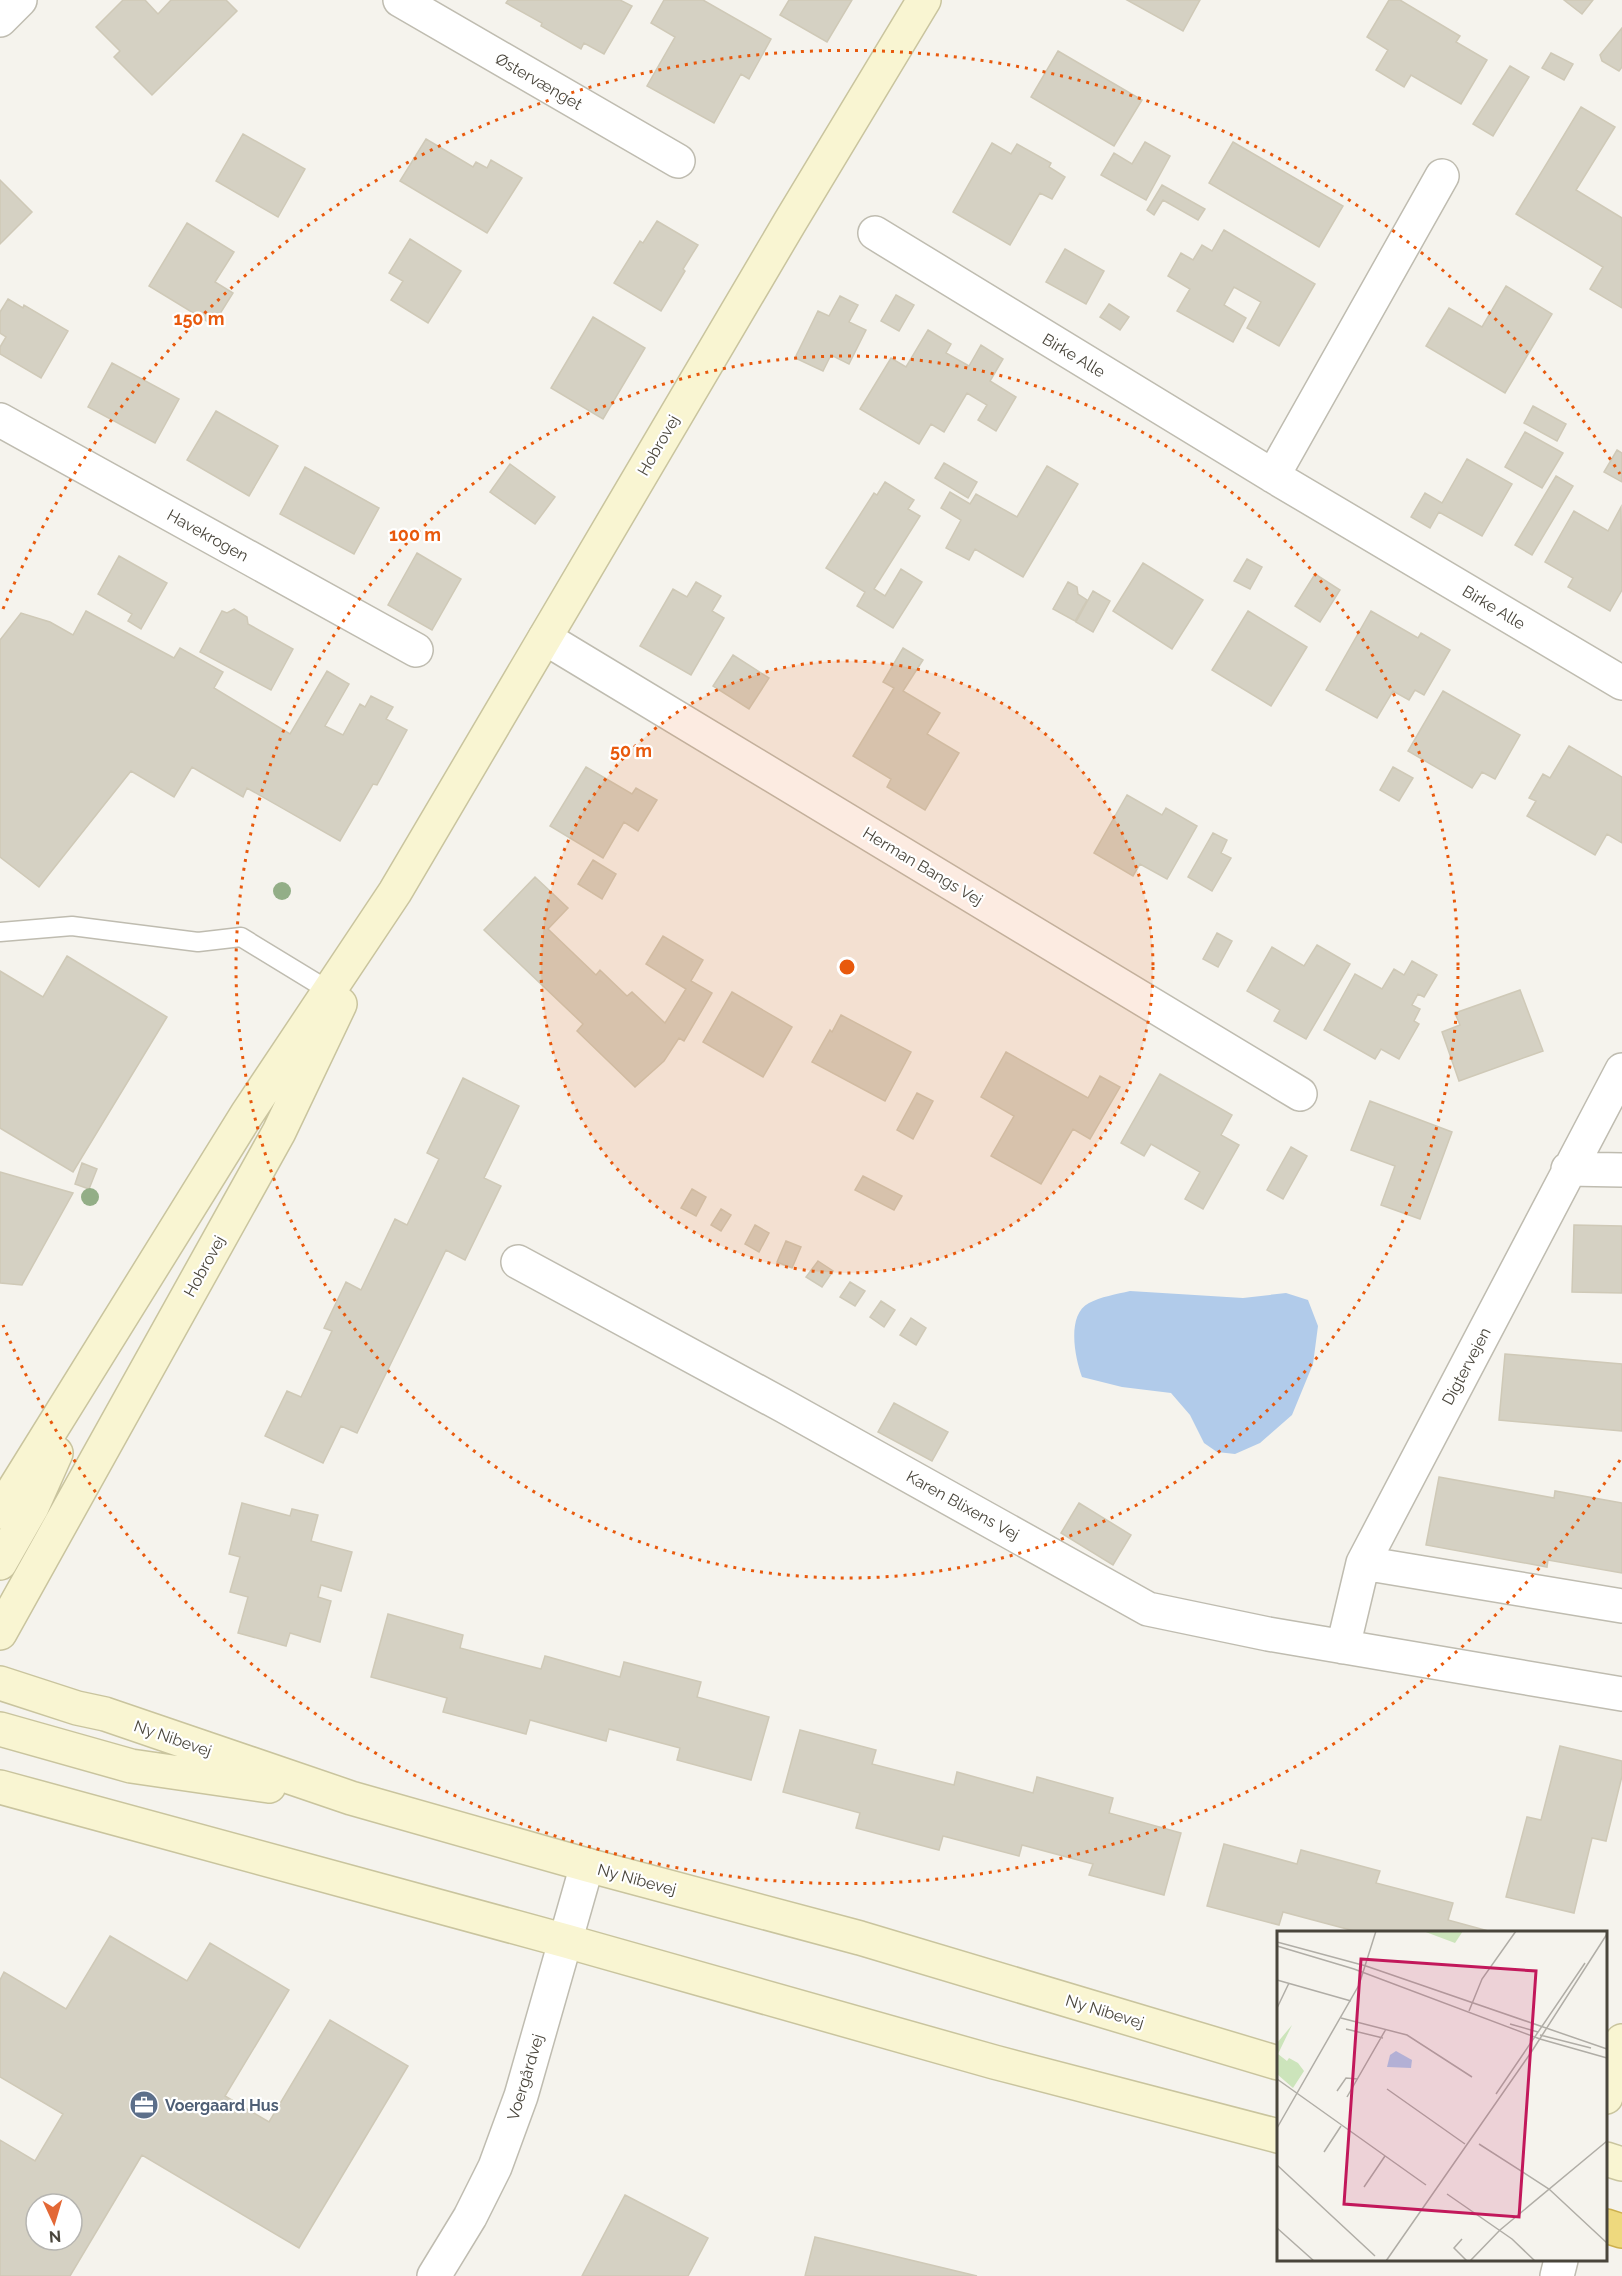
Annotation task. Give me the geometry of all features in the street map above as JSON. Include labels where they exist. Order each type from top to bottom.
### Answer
[{"type":"highway","points":[[1607,2227],[1622,2231]]},
{"type":"main road","name":"Hobrovej","points":[[0,1512],[115,1323],[247,1114],[336,995],[790,222],[924,0]]},
{"type":"main road","name":"Hobrovej","points":[[0,1633],[279,1132],[336,995]]},
{"type":"main road","points":[[0,1563],[32,1507],[115,1323]]},
{"type":"main road","name":"Ny Nibevej","points":[[0,1683],[77,1708],[105,1714],[351,1798],[587,1865],[860,1938],[1277,2063]]},
{"type":"main road","points":[[0,1729],[131,1766],[351,1798]]},
{"type":"main road","points":[[0,1787],[566,1941],[994,2062],[1277,2136]]},
{"type":"main road","points":[[1607,2090],[1622,2041]]},
{"type":"main road","points":[[1607,2160],[1622,2164]]},
{"type":"street","points":[[0,20],[20,0]]},
{"type":"street","name":"Østervænget","points":[[400,0],[678,161]]},
{"type":"street","points":[[1273,476],[1442,176]]},
{"type":"street","name":"Birke Alle","points":[[875,233],[1273,476],[1622,683]]},
{"type":"street","name":"Havekrogen","points":[[0,420],[416,650]]},
{"type":"street","name":"Herman Bangs Vej","points":[[545,638],[1300,1094]]},
{"type":"street","name":"Digtervejen","points":[[1343,1647],[1363,1563],[1622,1070]]},
{"type":"street","points":[[1568,1169],[1622,1170]]},
{"type":"street","name":"Karen Blixens Vej","points":[[518,1262],[784,1406],[1148,1609],[1268,1634],[1622,1694]]},
{"type":"street","points":[[1363,1563],[1622,1606]]},
{"type":"street","name":"Voergårdvej","points":[[434,2276],[470,2217],[495,2167],[521,2097],[587,1865]]},
{"type":"street","points":[[1557,2276],[1561,2261]]},
{"type":"lane","points":[[0,932],[72,926],[198,942],[241,937],[336,995]]},
{"type":"water","points":[[1130,1291],[1243,1298],[1286,1293],[1308,1300],[1318,1326],[1313,1364],[1292,1415],[1260,1443],[1235,1454],[1217,1452],[1204,1443],[1190,1415],[1171,1393],[1122,1387],[1082,1377],[1074,1337],[1077,1317],[1089,1303],[1103,1297]]},
{"type":"building","points":[[123,0],[145,0],[158,14],[171,0],[226,0],[237,11],[152,95],[114,57],[120,51],[96,27]]},
{"type":"building","points":[[508,0],[620,0],[632,6],[604,54],[584,43],[581,49],[506,3]]},
{"type":"building","points":[[664,0],[703,0],[771,39],[749,79],[741,74],[714,123],[647,86],[675,37],[651,23]]},
{"type":"building","points":[[789,0],[852,0],[827,42],[780,15]]},
{"type":"building","points":[[1127,0],[1200,0],[1183,31]]},
{"type":"building","points":[[1389,0],[1400,0],[1460,36],[1456,42],[1487,60],[1461,104],[1411,75],[1404,87],[1376,70],[1388,50],[1367,37]]},
{"type":"building","points":[[1564,0],[1593,0],[1582,14]]},
{"type":"building","points":[[1622,28],[1622,67],[1619,71],[1602,61],[1600,55]]},
{"type":"building","points":[[1058,51],[1142,100],[1114,146],[1031,97]]},
{"type":"building","points":[[1551,53],[1573,64],[1564,80],[1542,68]]},
{"type":"building","points":[[1510,66],[1529,77],[1493,136],[1473,124]]},
{"type":"building","points":[[1581,107],[1615,127],[1576,190],[1622,218],[1622,308],[1590,289],[1603,267],[1516,214]]},
{"type":"building","points":[[243,134],[305,169],[278,217],[216,181]]},
{"type":"building","points":[[426,139],[473,167],[476,162],[487,168],[491,160],[522,178],[487,233],[400,181]]},
{"type":"building","points":[[1145,142],[1170,156],[1146,200],[1101,175],[1114,153],[1132,164]]},
{"type":"building","points":[[1233,142],[1343,206],[1319,247],[1209,183]]},
{"type":"building","points":[[992,143],[1011,154],[1017,144],[1051,163],[1049,167],[1065,177],[1052,199],[1040,193],[1010,245],[953,212]]},
{"type":"building","points":[[0,180],[32,212],[0,244]]},
{"type":"building","points":[[1162,185],[1205,209],[1198,220],[1163,200],[1154,215],[1147,210]]},
{"type":"building","points":[[657,221],[698,245],[661,311],[614,283],[640,241],[643,243]]},
{"type":"building","points":[[187,223],[234,252],[215,282],[233,293],[213,325],[149,286]]},
{"type":"building","points":[[1224,230],[1315,284],[1279,346],[1247,328],[1261,302],[1234,287],[1224,305],[1246,318],[1233,342],[1177,311],[1190,289],[1168,276],[1181,253],[1193,260],[1202,245],[1212,251]]},
{"type":"building","points":[[410,239],[461,271],[428,323],[391,300],[403,281],[389,273]]},
{"type":"building","points":[[1065,249],[1104,271],[1086,304],[1046,282]]},
{"type":"building","points":[[1506,286],[1552,314],[1505,393],[1426,346],[1449,308],[1482,327]]},
{"type":"building","points":[[896,295],[914,305],[899,331],[881,321]]},
{"type":"building","points":[[840,296],[858,305],[849,322],[866,330],[849,364],[831,355],[823,371],[795,358],[818,311],[829,316]]},
{"type":"building","points":[[8,299],[23,308],[24,305],[68,331],[41,378],[0,354],[0,347],[6,337],[0,333],[0,312]]},
{"type":"building","points":[[1109,304],[1129,317],[1120,330],[1100,317]]},
{"type":"building","points":[[593,317],[645,348],[603,419],[551,388]]},
{"type":"building","points":[[928,330],[951,344],[946,353],[969,366],[981,345],[1003,359],[990,381],[1016,397],[996,431],[978,420],[987,405],[967,393],[944,432],[931,424],[919,444],[860,409],[891,358],[906,367]]},
{"type":"building","points":[[112,363],[179,399],[155,443],[88,407]]},
{"type":"building","points":[[1533,406],[1566,424],[1557,441],[1524,423]]},
{"type":"building","points":[[216,411],[278,446],[249,496],[187,460]]},
{"type":"building","points":[[1525,432],[1563,453],[1542,488],[1505,467]]},
{"type":"building","points":[[1617,450],[1622,453],[1622,482],[1604,472]]},
{"type":"building","points":[[1467,459],[1512,484],[1482,536],[1439,512],[1430,528],[1411,517],[1425,493],[1442,503]]},
{"type":"building","points":[[944,463],[977,482],[968,498],[935,478]]},
{"type":"building","points":[[510,464],[555,497],[535,524],[490,492]]},
{"type":"building","points":[[1047,466],[1078,484],[1023,577],[975,549],[969,560],[946,548],[961,520],[941,508],[950,492],[970,504],[976,494],[1017,517]]},
{"type":"building","points":[[305,467],[379,508],[354,554],[280,514]]},
{"type":"building","points":[[1556,476],[1573,486],[1532,555],[1515,545]]},
{"type":"building","points":[[885,482],[914,500],[908,509],[920,516],[874,589],[885,596],[901,569],[922,582],[893,628],[857,606],[865,592],[826,568],[874,493],[877,495]]},
{"type":"building","points":[[1621,507],[1622,590],[1610,611],[1568,587],[1573,578],[1545,562],[1574,511],[1608,531]]},
{"type":"building","points":[[417,553],[461,579],[432,630],[388,605]]},
{"type":"building","points":[[119,556],[167,583],[141,629],[128,621],[132,614],[98,594]]},
{"type":"building","points":[[1247,559],[1262,567],[1250,589],[1234,581]]},
{"type":"building","points":[[1143,563],[1203,600],[1172,649],[1113,611]]},
{"type":"building","points":[[1315,574],[1340,590],[1320,622],[1295,606]]},
{"type":"building","points":[[696,582],[721,596],[712,611],[724,618],[691,675],[640,646],[673,589],[687,597]]},
{"type":"building","points":[[1068,582],[1077,587],[1078,594],[1087,600],[1075,621],[1053,609]]},
{"type":"building","points":[[1093,591],[1110,601],[1093,632],[1076,622]]},
{"type":"building","points":[[234,609],[247,617],[248,624],[293,649],[271,690],[200,652],[222,611],[227,613]]},
{"type":"building","points":[[86,611],[174,658],[180,648],[223,672],[214,688],[290,734],[327,671],[349,684],[325,726],[343,735],[360,704],[365,707],[371,696],[393,707],[386,719],[407,730],[377,785],[373,784],[340,841],[247,788],[243,797],[192,767],[174,797],[131,771],[39,887],[0,857],[0,640],[21,613],[50,622],[73,635]]},
{"type":"building","points":[[1248,611],[1307,647],[1271,706],[1212,670]]},
{"type":"building","points":[[1371,611],[1418,638],[1421,633],[1450,650],[1424,695],[1415,690],[1409,700],[1393,691],[1377,718],[1326,690]]},
{"type":"building","points":[[903,648],[923,660],[903,691],[940,713],[927,734],[959,753],[925,810],[887,787],[891,779],[853,756],[894,688],[883,682]]},
{"type":"building","points":[[733,655],[769,678],[749,709],[713,686]]},
{"type":"building","points":[[1443,691],[1520,735],[1495,779],[1482,772],[1472,788],[1408,751]]},
{"type":"building","points":[[1569,746],[1622,777],[1622,843],[1607,834],[1595,855],[1527,816],[1536,801],[1529,798],[1543,774],[1550,778]]},
{"type":"building","points":[[586,767],[632,794],[636,788],[657,800],[638,831],[624,822],[603,858],[550,826]]},
{"type":"building","points":[[1393,767],[1413,778],[1399,801],[1380,790]]},
{"type":"building","points":[[1127,795],[1162,815],[1166,808],[1197,826],[1167,879],[1140,864],[1133,876],[1094,853]]},
{"type":"building","points":[[1213,833],[1227,840],[1221,853],[1231,858],[1212,891],[1188,877]]},
{"type":"building","points":[[593,860],[616,874],[602,899],[578,884]]},
{"type":"building","points":[[535,877],[568,908],[548,929],[596,975],[600,970],[627,996],[632,992],[665,1023],[686,989],[646,964],[663,936],[703,960],[691,981],[712,993],[684,1041],[679,1038],[664,1061],[635,1087],[577,1031],[583,1024],[484,930]]},
{"type":"building","points":[[1217,933],[1232,941],[1218,967],[1203,959]]},
{"type":"building","points":[[1317,945],[1350,964],[1306,1039],[1274,1021],[1280,1010],[1247,991],[1272,947],[1304,966]]},
{"type":"building","points":[[67,956],[167,1017],[73,1172],[0,1128],[0,971],[43,997]]},
{"type":"building","points":[[1412,961],[1437,975],[1424,997],[1418,994],[1412,1005],[1420,1009],[1414,1021],[1419,1024],[1399,1059],[1381,1049],[1375,1059],[1324,1030],[1355,974],[1382,989],[1394,969],[1404,975]]},
{"type":"building","points":[[1520,990],[1543,1051],[1459,1081],[1442,1032],[1460,1025],[1455,1013]]},
{"type":"building","points":[[732,992],[792,1027],[763,1077],[703,1042]]},
{"type":"building","points":[[841,1015],[911,1052],[885,1101],[812,1062]]},
{"type":"building","points":[[1006,1052],[1088,1098],[1100,1076],[1120,1087],[1090,1139],[1073,1129],[1041,1184],[991,1156],[1014,1116],[981,1097]]},
{"type":"building","points":[[1160,1074],[1232,1115],[1221,1135],[1239,1145],[1203,1209],[1185,1199],[1200,1172],[1151,1144],[1144,1156],[1121,1143]]},
{"type":"building","points":[[463,1078],[519,1106],[484,1178],[501,1186],[465,1260],[446,1250],[357,1433],[341,1426],[323,1463],[265,1436],[287,1391],[301,1397],[332,1331],[324,1328],[346,1282],[361,1290],[395,1219],[407,1225],[439,1159],[427,1153]]},
{"type":"building","points":[[917,1093],[933,1101],[913,1139],[897,1130]]},
{"type":"building","points":[[1370,1101],[1452,1132],[1420,1219],[1381,1205],[1395,1166],[1351,1150]]},
{"type":"building","points":[[1291,1147],[1307,1156],[1283,1199],[1267,1190]]},
{"type":"building","points":[[82,1163],[97,1169],[89,1189],[75,1184]]},
{"type":"building","points":[[0,1172],[73,1193],[22,1285],[0,1283]]},
{"type":"building","points":[[863,1176],[902,1196],[894,1210],[855,1190]]},
{"type":"building","points":[[692,1189],[706,1197],[696,1216],[681,1208]]},
{"type":"building","points":[[721,1209],[731,1215],[721,1231],[711,1225]]},
{"type":"building","points":[[755,1225],[769,1233],[759,1252],[745,1244]]},
{"type":"building","points":[[1574,1225],[1622,1226],[1622,1293],[1572,1292]]},
{"type":"building","points":[[786,1241],[801,1247],[792,1268],[777,1262]]},
{"type":"building","points":[[818,1261],[833,1271],[822,1287],[806,1277]]},
{"type":"building","points":[[850,1282],[865,1291],[855,1306],[840,1297]]},
{"type":"building","points":[[881,1301],[895,1310],[884,1327],[870,1317]]},
{"type":"building","points":[[911,1318],[926,1328],[916,1345],[900,1335]]},
{"type":"building","points":[[1505,1354],[1622,1364],[1622,1431],[1499,1420]]},
{"type":"building","points":[[894,1403],[948,1432],[932,1461],[878,1432]]},
{"type":"building","points":[[1439,1477],[1554,1498],[1555,1491],[1622,1503],[1622,1573],[1548,1560],[1547,1567],[1426,1545]]},
{"type":"building","points":[[242,1503],[290,1516],[292,1509],[318,1515],[311,1541],[352,1552],[341,1591],[321,1585],[318,1597],[331,1601],[320,1642],[290,1633],[286,1646],[238,1633],[248,1597],[230,1592],[240,1557],[229,1554]]},
{"type":"building","points":[[1079,1503],[1131,1535],[1113,1565],[1061,1533]]},
{"type":"building","points":[[388,1614],[463,1635],[460,1648],[541,1669],[545,1656],[620,1677],[624,1662],[701,1682],[697,1697],[769,1717],[751,1780],[677,1760],[680,1748],[609,1729],[606,1741],[530,1720],[526,1734],[443,1712],[447,1698],[371,1677]]},
{"type":"building","points":[[800,1730],[876,1750],[872,1764],[954,1785],[957,1772],[1033,1793],[1037,1777],[1113,1798],[1109,1813],[1181,1833],[1164,1895],[1089,1875],[1093,1864],[1022,1845],[1019,1856],[943,1836],[939,1850],[856,1828],[860,1813],[783,1792]]},
{"type":"building","points":[[1560,1746],[1622,1761],[1622,1776],[1606,1841],[1592,1838],[1574,1913],[1506,1897],[1527,1817],[1541,1820]]},
{"type":"building","points":[[1224,1844],[1297,1864],[1301,1850],[1380,1871],[1376,1883],[1453,1903],[1448,1920],[1488,1931],[1354,1931],[1283,1912],[1279,1925],[1207,1906]]},
{"type":"building","name":"Voergaard Hus","points":[[110,1936],[187,1981],[210,1943],[289,1990],[225,2096],[269,2122],[330,2020],[408,2066],[299,2248],[142,2155],[70,2276],[0,2276],[0,2140],[35,2161],[63,2114],[0,2077],[0,1980],[4,1972],[66,2009]]},
{"type":"building","points":[[625,2195],[708,2238],[688,2276],[582,2276]]},
{"type":"building","points":[[815,2237],[977,2276],[805,2276]]},
{"type":"place","name":"Voergaard Hus","points":[[144,2105]]}]
